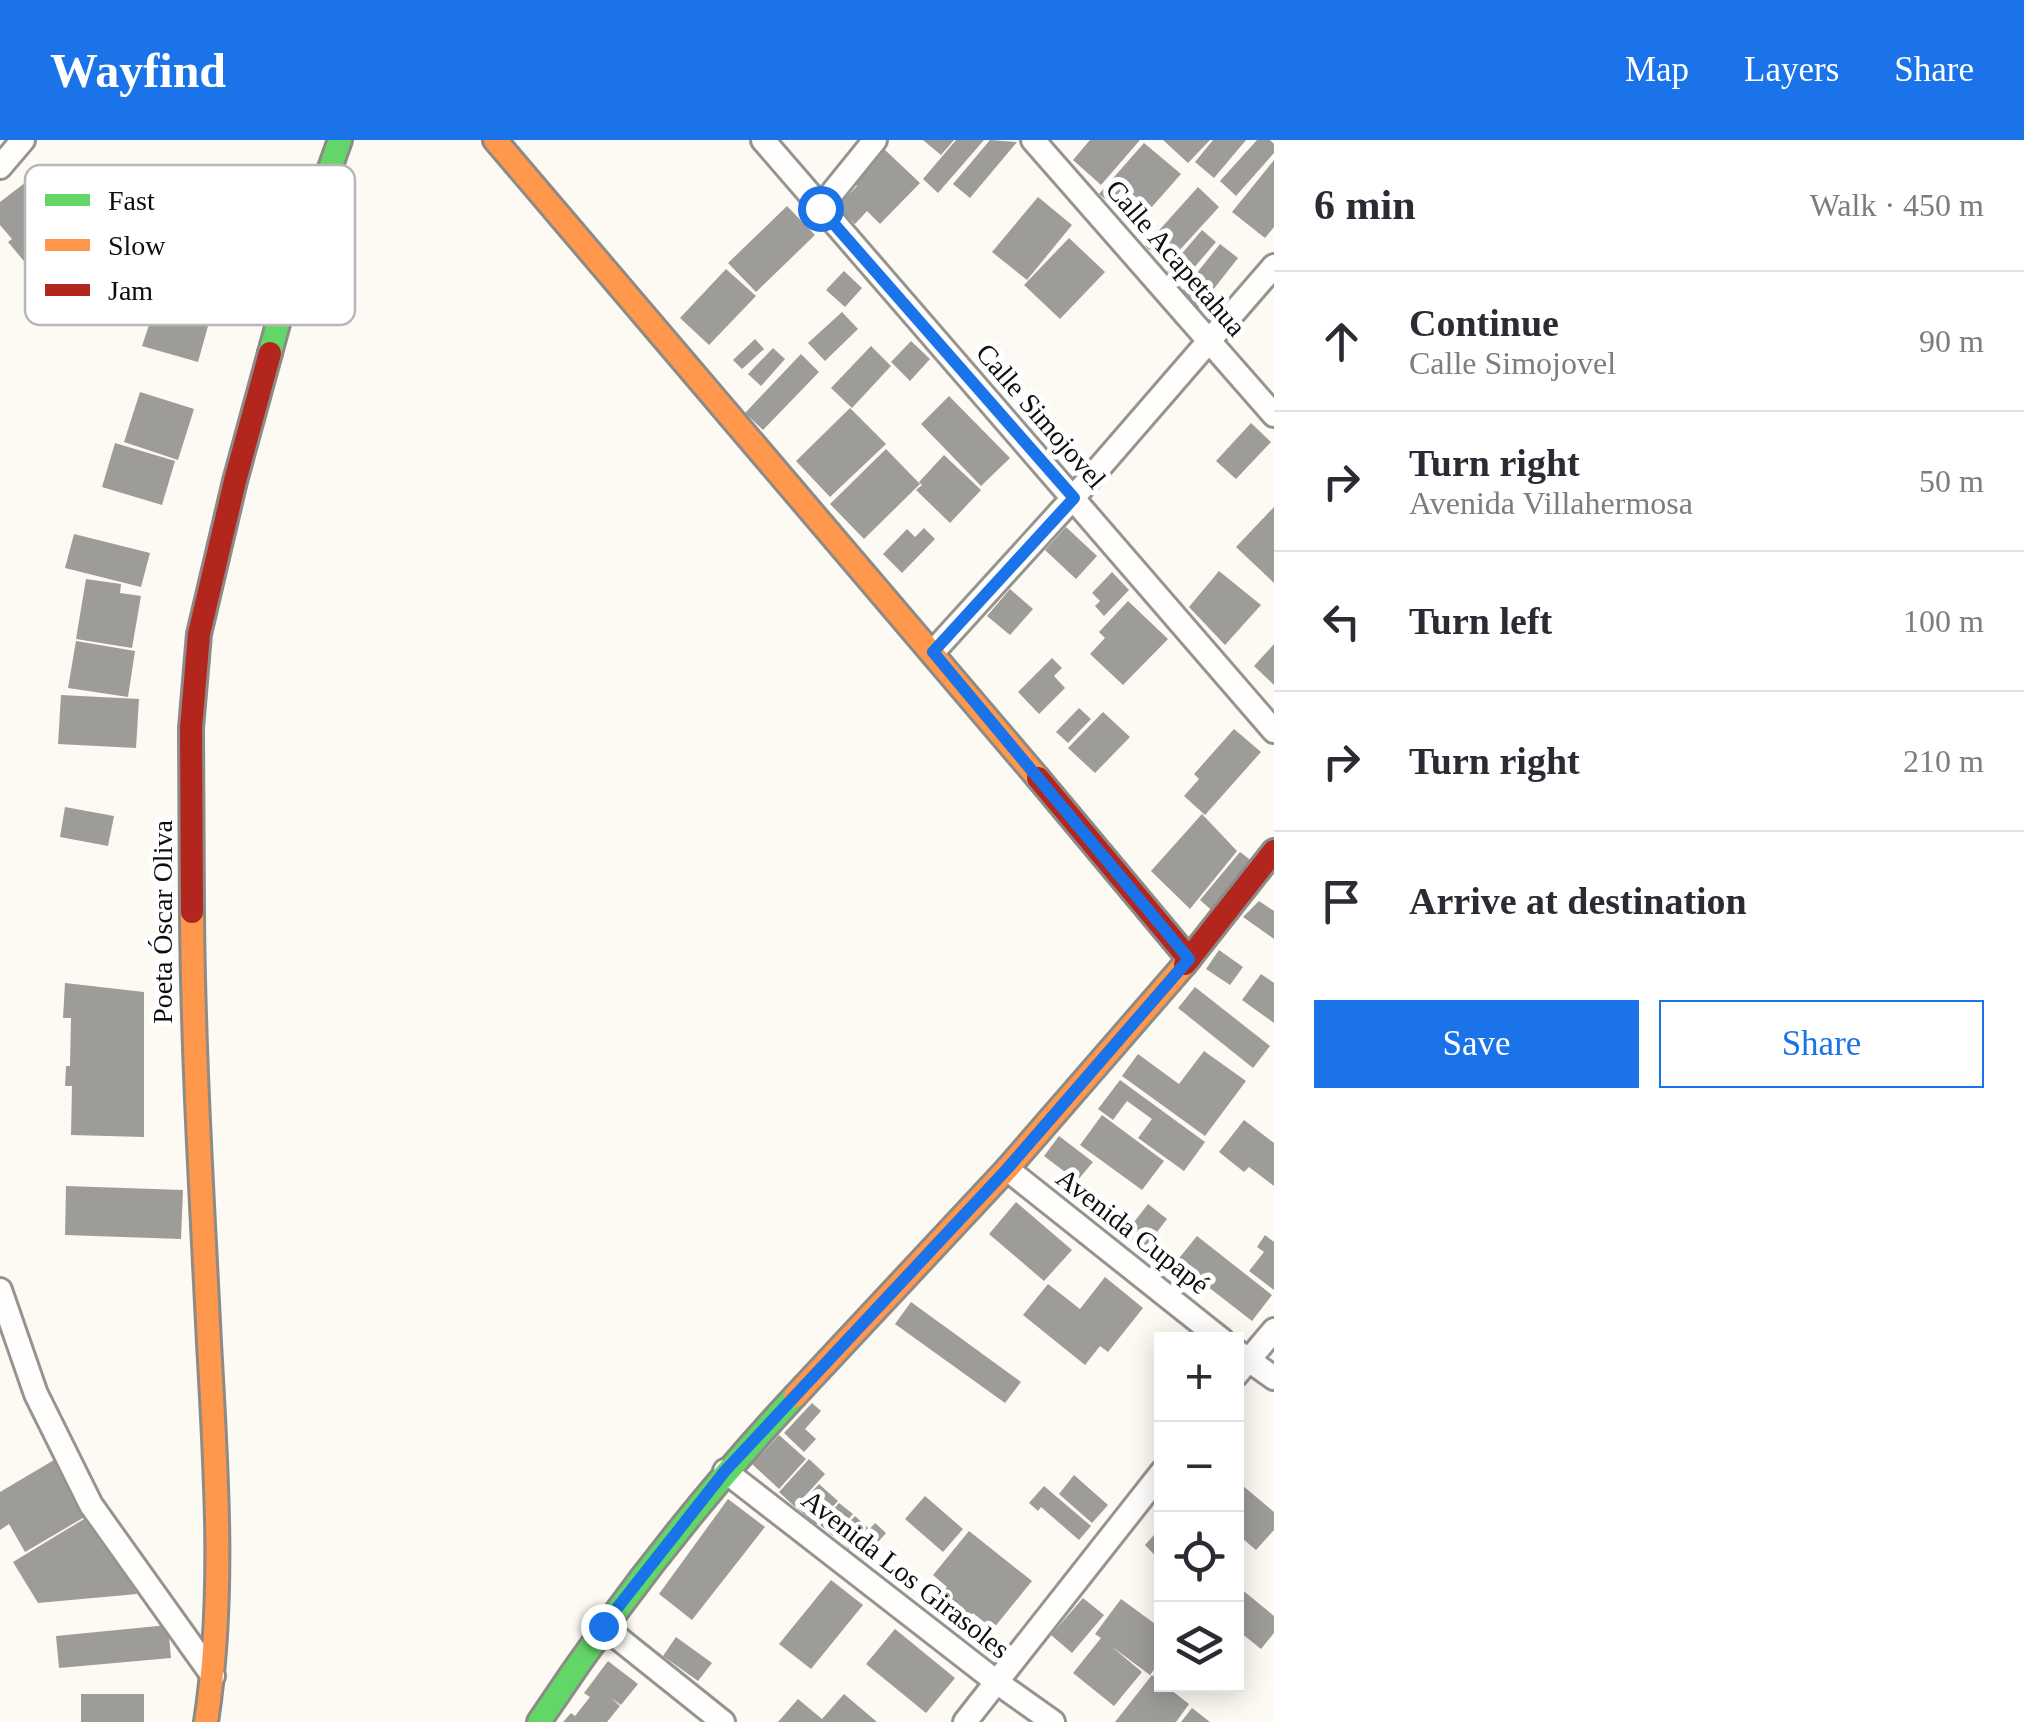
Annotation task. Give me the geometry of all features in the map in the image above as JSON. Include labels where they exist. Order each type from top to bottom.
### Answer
[{"type":"street","points":[[0,167],[23,140]]},
{"type":"street","name":"Poeta Óscar Oliva","points":[[331,165],[340,140]]},
{"type":"street","points":[[495,140],[933,652],[1189,959]]},
{"type":"street","name":"Calle Simojovel","points":[[762,140],[1274,731]]},
{"type":"street","points":[[820,208],[875,140]]},
{"type":"street","name":"Calle Acapetahua","points":[[1032,140],[1274,415]]},
{"type":"street","points":[[933,652],[1074,498],[1274,266]]},
{"type":"street","name":"Poeta Óscar Oliva","points":[[206,1722],[214,1676],[217,1484],[193,1038],[190,728],[199,634],[277,325]]},
{"type":"street","points":[[539,1722],[603,1626],[725,1471],[1007,1169],[1189,959],[1274,851]]},
{"type":"street","name":"Avenida Cupapé","points":[[1007,1169],[1212,1332]]},
{"type":"street","points":[[0,1290],[36,1394],[91,1505],[214,1676]]},
{"type":"street","points":[[1244,1358],[1274,1330]]},
{"type":"street","points":[[1244,1364],[1274,1378]]},
{"type":"street","name":"Avenida Los Girasoles","points":[[725,1471],[998,1684],[1053,1722]]},
{"type":"street","points":[[965,1722],[1154,1482]]},
{"type":"street","points":[[603,1626],[723,1722]]},
{"type":"building","points":[[923,140],[954,140],[941,155]]},
{"type":"building","points":[[956,140],[984,140],[938,193],[923,179]]},
{"type":"building","points":[[990,140],[1017,142],[970,198],[953,184]]},
{"type":"building","points":[[1090,140],[1140,140],[1101,185],[1073,160]]},
{"type":"building","points":[[1163,140],[1210,140],[1188,163]]},
{"type":"building","points":[[1213,140],[1246,140],[1214,178],[1195,162]]},
{"type":"building","points":[[1257,140],[1270,140],[1274,153],[1236,196],[1220,181]]},
{"type":"building","points":[[1144,143],[1181,174],[1143,217],[1131,206],[1137,198],[1124,187],[1110,203],[1099,194]]},
{"type":"building","points":[[883,148],[920,183],[880,224],[867,211],[855,224],[837,207],[857,186],[851,180]]},
{"type":"building","points":[[1274,160],[1274,227],[1265,238],[1232,212]]},
{"type":"building","points":[[25,183],[25,262],[0,225],[0,202]]},
{"type":"building","points":[[1198,187],[1219,207],[1166,265],[1145,246]]},
{"type":"building","points":[[1038,197],[1072,225],[1027,280],[992,252]]},
{"type":"building","points":[[787,206],[815,235],[756,292],[728,263]]},
{"type":"building","points":[[1202,230],[1216,242],[1181,283],[1167,271]]},
{"type":"building","points":[[1069,238],[1105,272],[1060,319],[1024,285]]},
{"type":"building","points":[[1220,244],[1238,258],[1198,309],[1180,294]]},
{"type":"building","points":[[726,269],[756,296],[709,345],[680,318]]},
{"type":"building","points":[[844,271],[862,288],[845,307],[826,290]]},
{"type":"building","points":[[842,312],[858,329],[825,361],[808,343]]},
{"type":"building","points":[[149,325],[208,325],[198,362],[142,346]]},
{"type":"building","points":[[755,339],[764,349],[742,369],[733,360]]},
{"type":"building","points":[[911,341],[930,359],[910,381],[891,362]]},
{"type":"building","points":[[871,346],[891,366],[852,408],[831,388]]},
{"type":"building","points":[[773,348],[785,359],[761,386],[748,374]]},
{"type":"building","points":[[801,354],[819,372],[763,430],[745,413]]},
{"type":"building","points":[[140,392],[194,409],[178,460],[124,442]]},
{"type":"building","points":[[949,396],[1010,458],[981,486],[921,424]]},
{"type":"building","points":[[850,408],[886,444],[830,497],[796,461]]},
{"type":"building","points":[[1251,423],[1271,442],[1236,479],[1216,461]]},
{"type":"building","points":[[115,443],[175,461],[162,505],[102,487]]},
{"type":"building","points":[[886,449],[920,484],[864,539],[830,504]]},
{"type":"building","points":[[944,455],[981,490],[950,523],[916,490]]},
{"type":"building","points":[[1274,507],[1274,583],[1236,547]]},
{"type":"building","points":[[1066,527],[1097,556],[1076,579],[1045,550]]},
{"type":"building","points":[[924,528],[935,539],[902,573],[883,554],[907,529],[915,537]]},
{"type":"building","points":[[74,534],[150,553],[141,587],[65,568]]},
{"type":"building","points":[[1219,571],[1261,605],[1225,645],[1189,607]]},
{"type":"building","points":[[1112,572],[1129,590],[1104,616],[1095,606],[1100,601],[1092,593]]},
{"type":"building","points":[[86,579],[121,584],[120,593],[141,596],[132,648],[76,639]]},
{"type":"building","points":[[1010,589],[1033,609],[1010,635],[987,616]]},
{"type":"building","points":[[1128,601],[1168,639],[1123,685],[1090,654],[1105,638],[1099,632]]},
{"type":"building","points":[[76,641],[135,651],[128,697],[68,688]]},
{"type":"building","points":[[1274,644],[1274,685],[1254,666]]},
{"type":"building","points":[[1052,658],[1062,668],[1054,676],[1065,688],[1039,714],[1018,692]]},
{"type":"building","points":[[61,695],[139,699],[136,748],[58,744]]},
{"type":"building","points":[[1079,708],[1091,719],[1068,743],[1056,732]]},
{"type":"building","points":[[1103,712],[1130,737],[1095,773],[1068,748]]},
{"type":"building","points":[[1234,729],[1261,752],[1205,815],[1184,796],[1199,779],[1194,774]]},
{"type":"building","points":[[65,807],[114,816],[108,846],[60,837]]},
{"type":"building","points":[[1202,814],[1237,851],[1190,909],[1151,871]]},
{"type":"building","points":[[1240,852],[1257,865],[1216,914],[1200,900]]},
{"type":"building","points":[[1259,901],[1274,911],[1274,939],[1243,917]]},
{"type":"building","points":[[1219,950],[1243,967],[1230,985],[1206,969]]},
{"type":"building","points":[[1261,974],[1274,983],[1274,1023],[1242,1000]]},
{"type":"building","points":[[65,983],[144,992],[144,1137],[71,1135],[72,1086],[65,1086],[66,1066],[70,1066],[71,1018],[63,1018]]},
{"type":"building","points":[[1195,987],[1270,1046],[1253,1068],[1178,1008]]},
{"type":"building","points":[[1204,1051],[1246,1081],[1205,1136],[1122,1076],[1138,1054],[1179,1084]]},
{"type":"building","points":[[1120,1080],[1205,1142],[1184,1171],[1138,1138],[1152,1119],[1127,1101],[1113,1120],[1098,1109]]},
{"type":"building","points":[[1102,1115],[1164,1161],[1142,1190],[1080,1145]]},
{"type":"building","points":[[1244,1120],[1274,1143],[1274,1186],[1249,1167],[1244,1172],[1219,1152]]},
{"type":"building","points":[[1059,1136],[1093,1162],[1077,1181],[1044,1156]]},
{"type":"building","points":[[66,1186],[183,1190],[181,1239],[65,1235]]},
{"type":"building","points":[[1016,1202],[1072,1250],[1044,1281],[989,1234]]},
{"type":"building","points":[[1148,1204],[1167,1219],[1143,1250],[1124,1235]]},
{"type":"building","points":[[1265,1235],[1274,1242],[1274,1290],[1249,1271],[1264,1252],[1257,1247]]},
{"type":"building","points":[[1197,1236],[1272,1295],[1252,1321],[1176,1262]]},
{"type":"building","points":[[1105,1277],[1143,1308],[1108,1352],[1100,1346],[1085,1365],[1023,1315],[1048,1284],[1080,1309]]},
{"type":"building","points":[[911,1302],[1021,1382],[1005,1403],[895,1324]]},
{"type":"building","points":[[812,1403],[821,1411],[805,1429],[816,1439],[804,1452],[784,1433]]},
{"type":"building","points":[[779,1435],[806,1459],[779,1489],[752,1464]]},
{"type":"building","points":[[809,1459],[825,1474],[795,1507],[779,1492]]},
{"type":"building","points":[[54,1460],[88,1515],[25,1552],[9,1524],[0,1530],[0,1492]]},
{"type":"building","points":[[1074,1475],[1108,1505],[1092,1523],[1059,1494]]},
{"type":"building","points":[[819,1484],[838,1501],[816,1525],[797,1508]]},
{"type":"building","points":[[1044,1486],[1091,1526],[1079,1540],[1041,1507],[1038,1511],[1029,1503]]},
{"type":"building","points":[[1244,1487],[1274,1512],[1274,1530],[1256,1550],[1244,1540]]},
{"type":"building","points":[[925,1496],[963,1529],[943,1552],[905,1519]]},
{"type":"building","points":[[728,1499],[765,1527],[692,1620],[659,1594]]},
{"type":"building","points":[[839,1503],[853,1514],[833,1536],[820,1525]]},
{"type":"building","points":[[89,1516],[137,1594],[38,1603],[13,1562]]},
{"type":"building","points":[[855,1516],[868,1528],[849,1549],[836,1536]]},
{"type":"building","points":[[875,1523],[886,1533],[863,1559],[852,1549]]},
{"type":"building","points":[[969,1531],[1032,1581],[993,1629],[973,1613],[961,1627],[933,1604],[947,1587],[933,1575]]},
{"type":"building","points":[[1154,1535],[1154,1555],[1145,1545]]},
{"type":"building","points":[[831,1580],[863,1605],[811,1669],[779,1644]]},
{"type":"building","points":[[1244,1591],[1274,1616],[1274,1633],[1261,1649],[1244,1635]]},
{"type":"building","points":[[1083,1598],[1104,1615],[1072,1653],[1051,1635]]},
{"type":"building","points":[[1121,1599],[1154,1623],[1154,1670],[1150,1675],[1111,1646],[1142,1672],[1114,1706],[1073,1673],[1101,1638],[1095,1634]]},
{"type":"building","points":[[168,1625],[171,1658],[59,1668],[56,1636]]},
{"type":"building","points":[[895,1629],[955,1678],[926,1713],[866,1664]]},
{"type":"building","points":[[676,1637],[712,1663],[698,1681],[663,1656]]},
{"type":"building","points":[[608,1661],[638,1684],[621,1705],[611,1698],[620,1706],[607,1722],[563,1722],[571,1713],[575,1716],[590,1697],[584,1693]]},
{"type":"building","points":[[1152,1675],[1154,1692],[1174,1692],[1189,1704],[1176,1722],[1115,1722]]},
{"type":"building","points":[[81,1694],[144,1694],[144,1722],[81,1722]]},
{"type":"building","points":[[844,1694],[877,1722],[778,1722],[798,1699],[822,1719]]},
{"type":"building","points":[[1192,1708],[1210,1722],[1181,1722]]},
{"type":"traffic: fast","points":[[331,165],[340,140]]},
{"type":"traffic: fast","points":[[270,353],[278,325]]},
{"type":"traffic: fast","points":[[539,1722],[660,1554],[795,1396]]},
{"type":"traffic: slow","points":[[495,140],[1038,778]]},
{"type":"traffic: slow","points":[[192,912],[217,1533],[215,1628],[206,1722]]},
{"type":"traffic: slow","points":[[795,1396],[1007,1169],[1185,964]]},
{"type":"traffic: jam","points":[[192,912],[191,728],[199,634],[270,353]]},
{"type":"traffic: jam","points":[[1038,778],[1189,959]]},
{"type":"traffic: jam","points":[[1185,964],[1274,851]]},
{"type":"route","points":[[603,1626],[725,1471],[1007,1169],[1189,959],[933,652],[1074,498],[820,208]]}]
